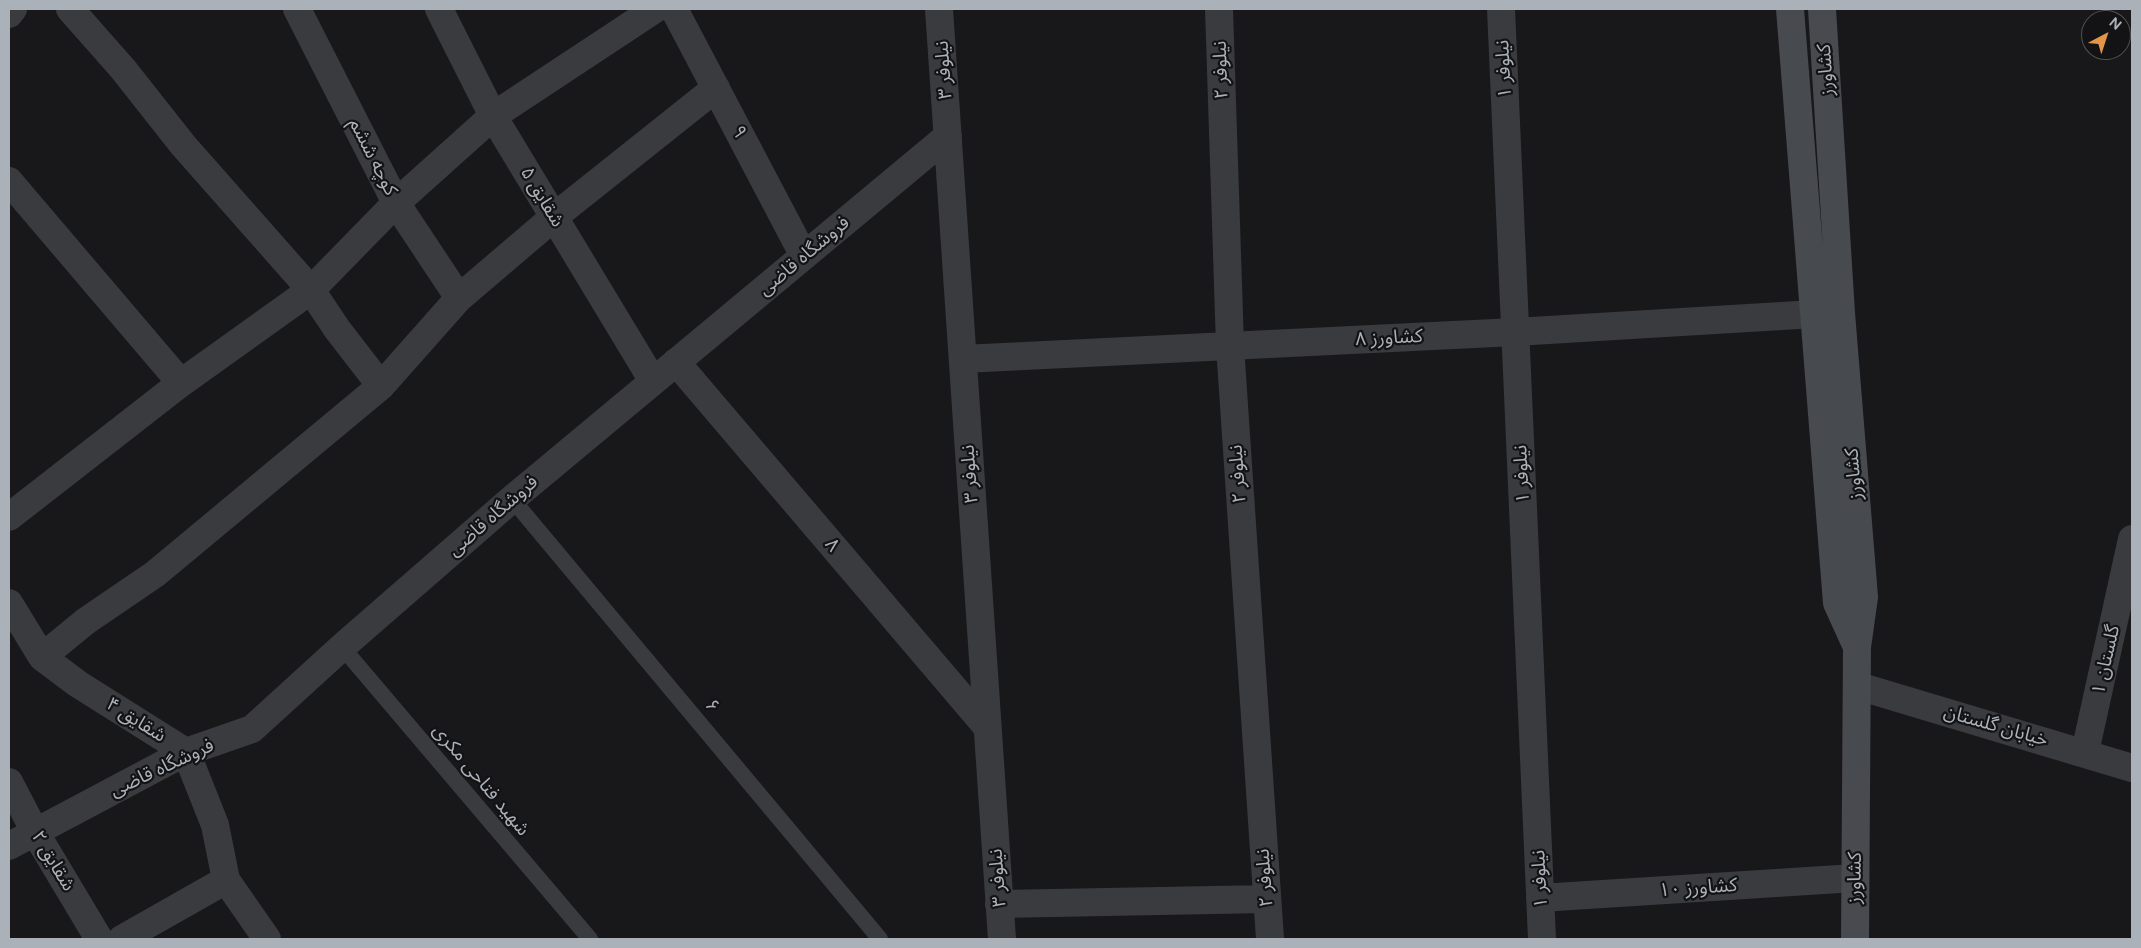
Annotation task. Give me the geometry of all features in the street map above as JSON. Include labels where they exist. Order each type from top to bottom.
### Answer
[{"type":"main road","points":[[1790,9],[1837,603],[1857,647]]},
{"type":"main road","name":"کشاورز","points":[[1822,9],[1841,313],[1864,597],[1857,647],[1854,939]]},
{"type":"street","points":[[9,14],[13,9]]},
{"type":"street","points":[[70,9],[123,70],[183,145],[311,290],[337,329],[381,386]]},
{"type":"street","name":"کوچه ششم","points":[[297,9],[396,203],[459,298]]},
{"type":"street","name":"شقایق ۵","points":[[439,9],[493,116],[653,381]]},
{"type":"street","points":[[9,518],[181,383],[311,290],[396,203],[493,116],[655,9]]},
{"type":"street","name":"۹","points":[[674,9],[804,256]]},
{"type":"street","name":"نیلوفر ۳","points":[[939,9],[1002,939]]},
{"type":"street","name":"نیلوفر ۲","points":[[1219,9],[1230,346],[1270,939]]},
{"type":"street","name":"نیلوفر ۱","points":[[1501,9],[1542,939]]},
{"type":"street","points":[[42,657],[86,621],[155,574],[381,386],[459,298],[554,217],[716,88]]},
{"type":"street","name":"فروشگاه قاضی","points":[[9,846],[186,752],[252,729],[342,647],[512,499],[948,136]]},
{"type":"street","points":[[9,181],[181,383]]},
{"type":"street","name":"کشاورز ۸","points":[[963,359],[1515,332],[1814,314]]},
{"type":"street","name":"۸","points":[[676,362],[987,727]]},
{"type":"street","name":"گلستان ۱","points":[[2085,752],[2132,539]]},
{"type":"street","name":"شقایق ۴","points":[[9,603],[42,657],[78,684],[186,752],[215,825],[226,880],[267,939]]},
{"type":"street","name":"خیابان گلستان","points":[[1858,686],[2085,752],[2132,768]]},
{"type":"street","name":"شقایق ۲","points":[[9,782],[35,832],[99,939]]},
{"type":"street","name":"کشاورز ۱۰","points":[[1540,898],[1855,878]]},
{"type":"street","points":[[122,939],[226,880]]},
{"type":"street","points":[[999,904],[1267,899]]},
{"type":"lane","name":"۶","points":[[512,499],[880,939]]},
{"type":"lane","name":"شهید فتاحی مکری","points":[[342,647],[590,939]]}]
